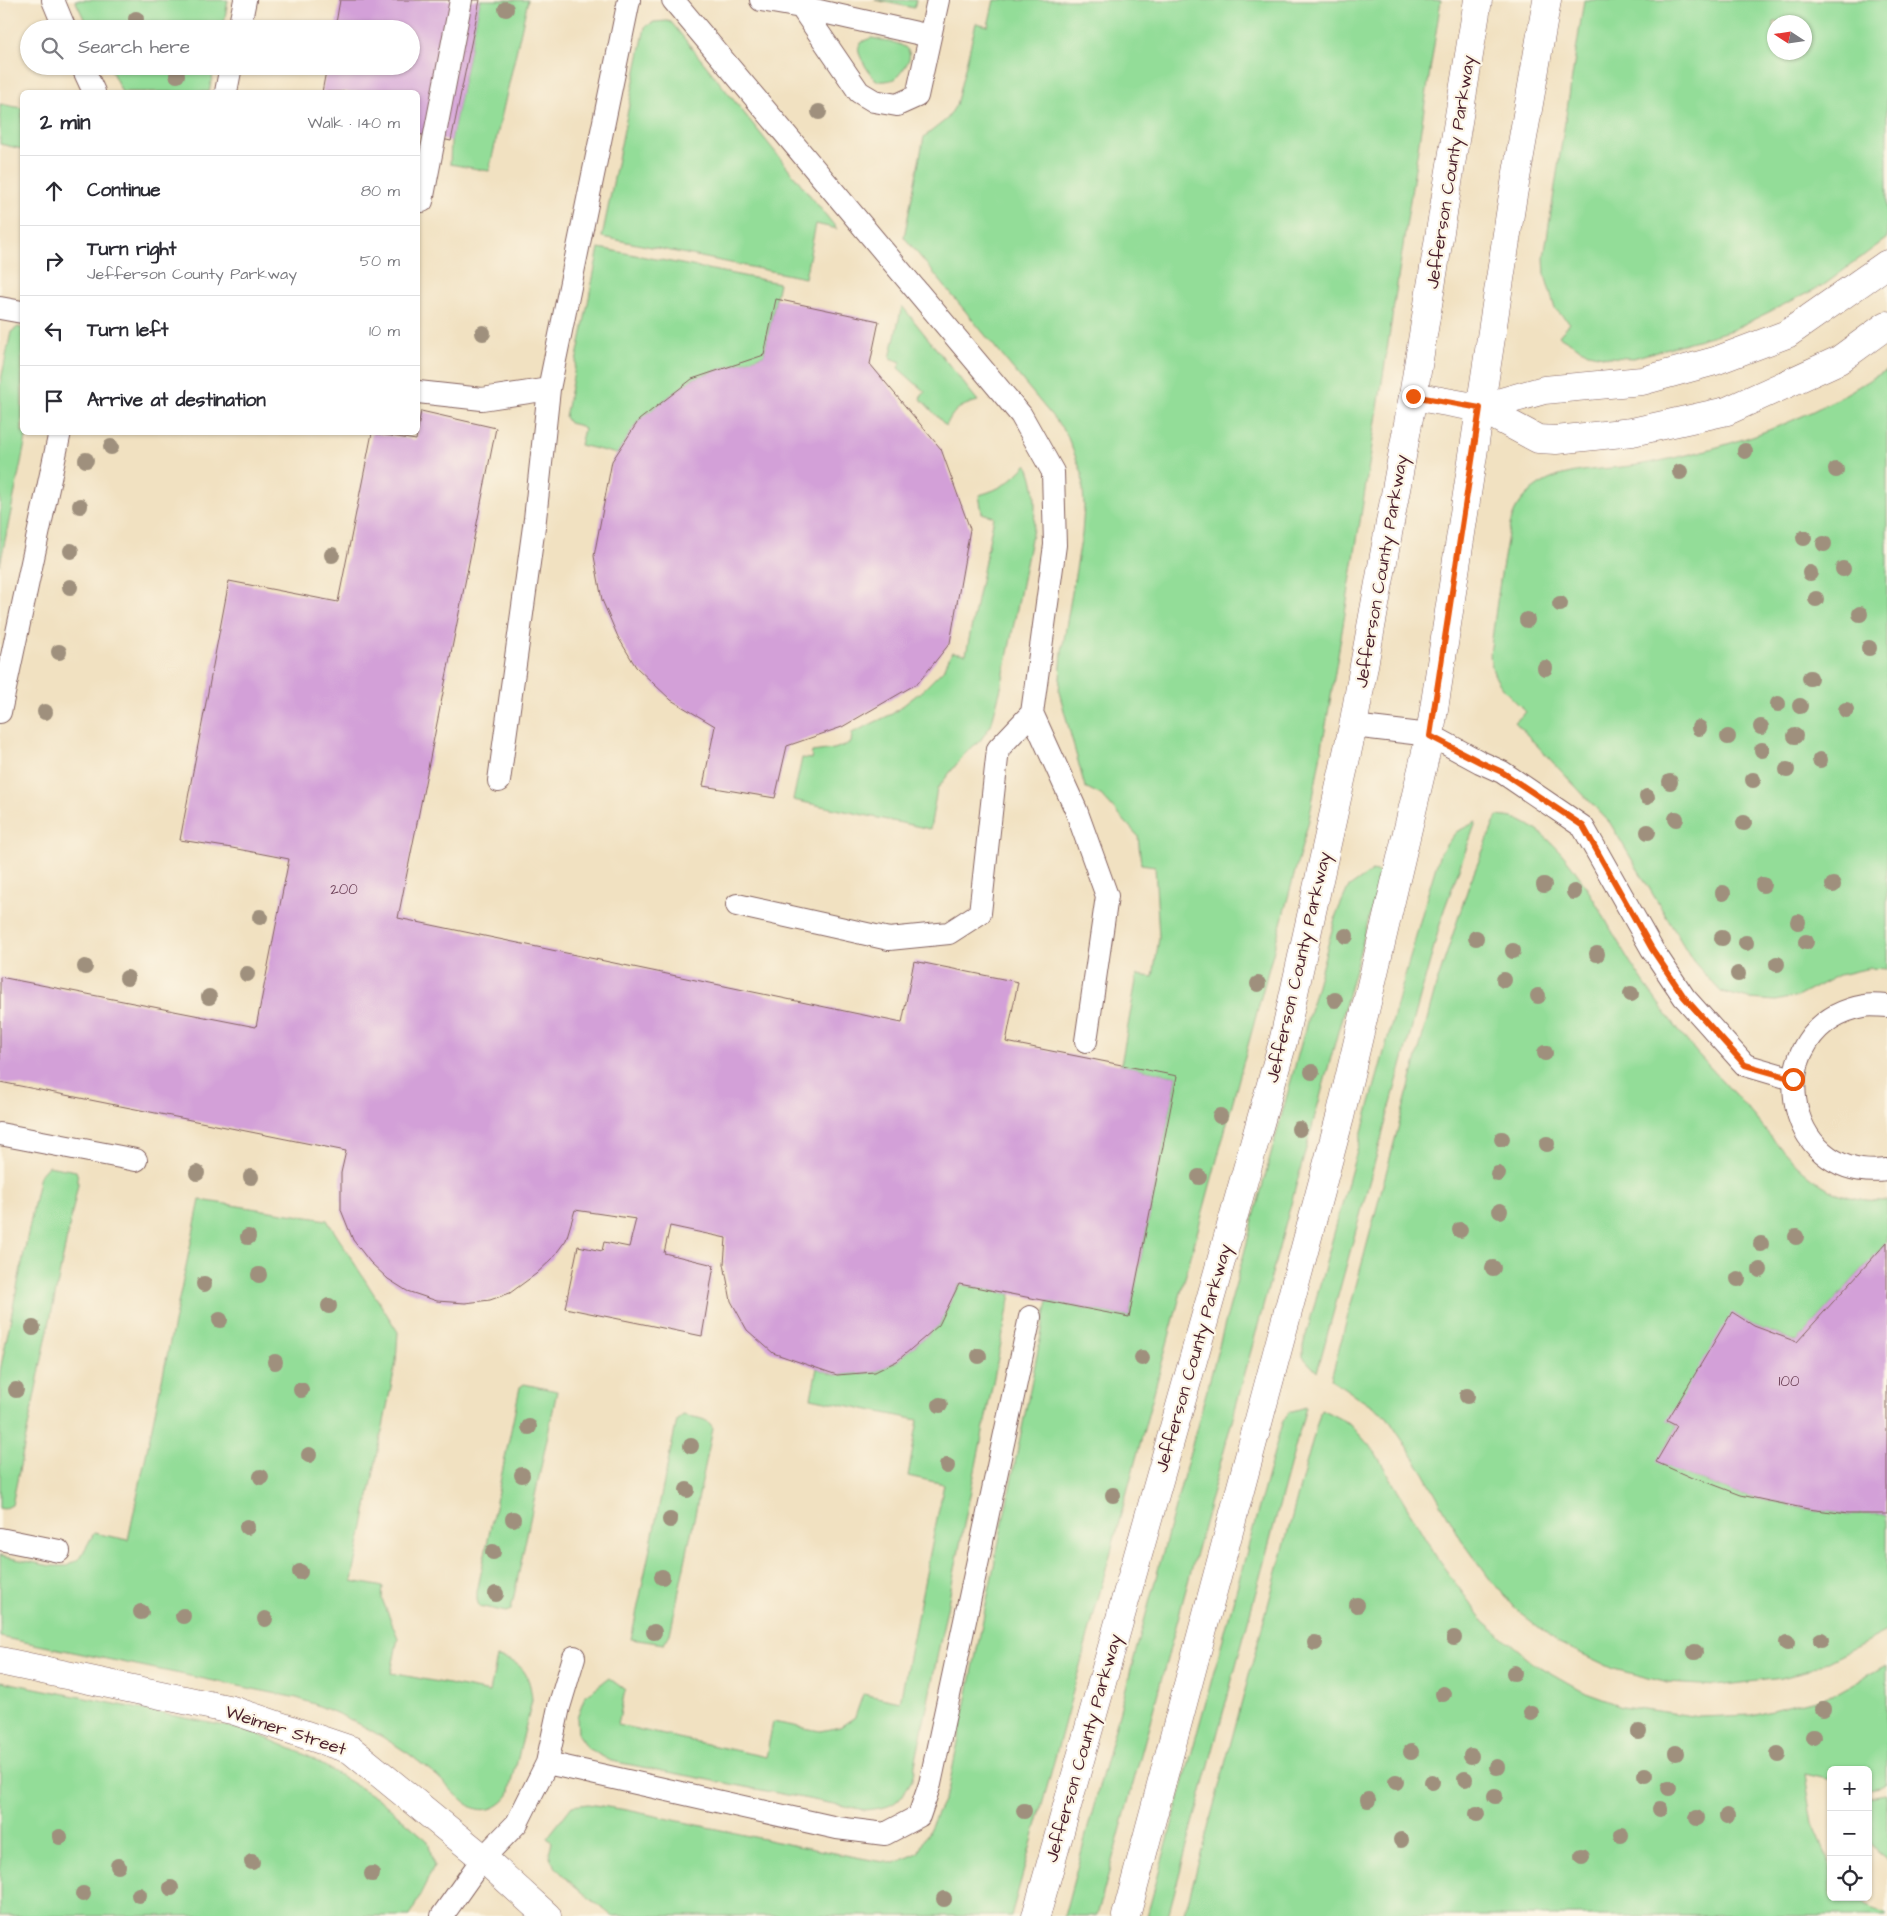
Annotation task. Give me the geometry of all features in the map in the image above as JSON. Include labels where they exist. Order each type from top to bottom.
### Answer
[{"type":"street","name":"Jefferson County Parkway","points":[[1036,1916],[1284,1038],[1353,726],[1413,396],[1478,0]]},
{"type":"street","points":[[1126,1916],[1340,1117],[1430,736],[1512,201],[1547,0]]},
{"type":"street","points":[[1480,408],[1544,390],[1642,381],[1716,361],[1787,334],[1887,264]]},
{"type":"street","points":[[1413,396],[1480,408],[1538,440],[1556,440],[1632,432],[1727,411],[1839,360],[1887,325]]},
{"type":"street","name":"Weimer Street","points":[[0,1661],[232,1710],[351,1750],[483,1858],[547,1916]]},
{"type":"lane","points":[[53,0],[61,20]]},
{"type":"lane","points":[[241,20],[245,0]]},
{"type":"lane","points":[[420,200],[422,201],[461,0]]},
{"type":"lane","points":[[498,781],[535,519],[550,389],[629,0]]},
{"type":"lane","points":[[673,0],[1021,415],[1053,472],[1055,545],[1032,713],[1076,810],[1107,896],[1086,1040]]},
{"type":"lane","points":[[761,0],[802,3],[930,36]]},
{"type":"lane","points":[[802,3],[859,92],[874,101],[897,105],[918,96],[938,0]]},
{"type":"lane","points":[[86,75],[93,90]]},
{"type":"lane","points":[[226,90],[230,75]]},
{"type":"lane","points":[[0,308],[20,312]]},
{"type":"lane","points":[[420,392],[482,400],[550,389]]},
{"type":"lane","points":[[0,712],[59,435]]},
{"type":"lane","points":[[737,905],[889,939],[949,933],[980,913],[998,749],[1032,713]]},
{"type":"lane","points":[[1353,726],[1430,736],[1502,772],[1583,826],[1652,949],[1684,997],[1745,1065],[1793,1079]]},
{"type":"lane","points":[[1887,1006],[1865,1005],[1839,1013],[1816,1030],[1801,1052],[1793,1079],[1795,1106],[1805,1131],[1823,1152],[1846,1166],[1873,1171],[1887,1170]]},
{"type":"lane","points":[[0,1134],[136,1160]]},
{"type":"lane","points":[[547,1764],[837,1828],[885,1834],[919,1816],[930,1784],[1030,1317]]},
{"type":"lane","points":[[0,1539],[59,1551]]},
{"type":"lane","points":[[442,1916],[483,1858],[517,1823],[547,1764],[559,1707],[574,1657]]},
{"type":"green space","points":[[75,0],[228,0],[225,20],[85,20]]},
{"type":"green space","points":[[480,0],[528,0],[489,171],[450,164],[451,141]]},
{"type":"green space","points":[[875,0],[916,0],[914,8]]},
{"type":"green space","points":[[994,0],[1441,0],[1361,513],[1309,820],[1011,1916],[612,1916],[568,1880],[553,1864],[550,1857],[549,1851],[552,1842],[547,1838],[572,1806],[588,1804],[627,1810],[877,1861],[895,1863],[918,1853],[948,1791],[1048,1301],[1129,1317],[1177,1076],[1121,1065],[1137,975],[1153,977],[1159,938],[1155,866],[1141,864],[1138,836],[1101,795],[1085,787],[1059,692],[1062,651],[1082,534],[1084,506],[1082,473],[1066,433],[904,237],[924,137],[947,119],[956,105],[976,23],[988,26]]},
{"type":"green space","points":[[1584,0],[1887,0],[1887,238],[1824,285],[1732,330],[1633,358],[1608,357],[1588,353],[1559,336],[1570,323],[1555,309],[1545,275],[1544,257]]},
{"type":"green space","points":[[654,22],[671,22],[837,229],[816,224],[805,278],[602,237],[645,27]]},
{"type":"green space","points":[[872,38],[901,45],[909,53],[909,60],[895,79],[877,80],[863,62],[859,53],[859,46]]},
{"type":"green space","points":[[114,75],[213,75],[209,90],[121,90]]},
{"type":"green space","points":[[0,104],[20,108],[20,149],[0,144]]},
{"type":"green space","points":[[599,248],[779,283],[764,355],[692,379],[639,420],[617,454],[580,445],[584,429],[581,426],[569,423],[565,417]]},
{"type":"green space","points":[[902,306],[978,401],[958,409],[946,426],[920,398],[925,392],[898,368],[901,362],[890,358]]},
{"type":"green space","points":[[20,328],[20,435],[27,435],[0,565],[0,385],[11,332]]},
{"type":"green space","points":[[1887,370],[1887,969],[1870,968],[1839,975],[1799,996],[1776,1001],[1750,999],[1721,992],[1693,961],[1610,823],[1515,722],[1526,712],[1497,680],[1491,664],[1490,654],[1508,532],[1516,509],[1527,495],[1540,485],[1555,478],[1587,470],[1638,465],[1734,442],[1803,416],[1841,397]]},
{"type":"green space","points":[[1027,464],[1035,493],[1034,524],[1001,688],[991,725],[980,741],[967,751],[937,789],[930,829],[793,800],[802,758],[811,759],[812,752],[834,749],[851,743],[852,733],[892,714],[923,690],[944,669],[952,652],[966,654],[994,517],[982,513],[979,495],[1006,484]]},
{"type":"green space","points":[[1497,816],[1519,820],[1539,832],[1556,847],[1586,887],[1636,971],[1673,1024],[1795,1163],[1821,1184],[1835,1192],[1861,1199],[1887,1201],[1887,1242],[1797,1342],[1754,1326],[1733,1313],[1668,1421],[1677,1426],[1657,1462],[1692,1478],[1741,1495],[1808,1509],[1848,1514],[1887,1514],[1887,1631],[1809,1671],[1781,1678],[1717,1686],[1668,1683],[1614,1669],[1559,1643],[1518,1611],[1489,1578],[1461,1539],[1424,1473],[1387,1417],[1331,1379],[1436,986],[1469,885]]},
{"type":"green space","points":[[1476,822],[1444,910],[1317,1372],[1303,1357],[1303,1346],[1427,896],[1440,853],[1456,832]]},
{"type":"green space","points":[[1372,871],[1380,873],[1379,881],[1097,1916],[1064,1916],[1336,915],[1348,888]]},
{"type":"green space","points":[[48,1166],[76,1171],[78,1184],[12,1505],[4,1509],[0,1508],[0,1371],[40,1175]]},
{"type":"green space","points":[[200,1200],[327,1220],[398,1332],[396,1362],[352,1581],[383,1587],[382,1599],[398,1638],[391,1673],[490,1692],[497,1657],[513,1662],[524,1671],[529,1683],[532,1700],[509,1795],[503,1802],[491,1809],[482,1810],[472,1807],[436,1775],[396,1745],[341,1715],[312,1703],[297,1698],[0,1637],[0,1556],[51,1566],[67,1566],[80,1558],[94,1533],[128,1540]]},
{"type":"green space","points":[[959,1284],[1011,1294],[912,1780],[898,1800],[889,1806],[865,1810],[611,1761],[587,1748],[578,1735],[577,1717],[585,1696],[609,1678],[625,1690],[618,1725],[766,1757],[773,1722],[820,1731],[840,1727],[855,1717],[863,1694],[900,1702],[944,1484],[908,1476],[918,1420],[811,1398],[817,1368],[835,1375],[875,1372],[897,1361],[939,1325]]},
{"type":"green space","points":[[524,1384],[557,1391],[511,1610],[506,1612],[479,1606],[477,1592],[520,1387]]},
{"type":"green space","points":[[1306,1407],[1168,1916],[1147,1916],[1282,1423],[1289,1412]]},
{"type":"green space","points":[[1321,1409],[1350,1424],[1375,1452],[1437,1558],[1484,1622],[1533,1663],[1586,1693],[1622,1706],[1700,1717],[1752,1715],[1835,1694],[1887,1665],[1887,1785],[1872,1789],[1872,1766],[1827,1766],[1827,1779],[1805,1774],[1813,1824],[1827,1857],[1827,1901],[1861,1901],[1865,1906],[1887,1914],[1887,1916],[1184,1916]]},
{"type":"green space","points":[[683,1415],[700,1418],[711,1424],[713,1428],[670,1634],[664,1644],[631,1639],[677,1420]]},
{"type":"green space","points":[[0,1681],[250,1731],[308,1756],[380,1800],[428,1841],[434,1866],[410,1916],[0,1916]]},
{"type":"green space","points":[[1887,1794],[1887,1861],[1878,1854],[1872,1846],[1872,1796]]},
{"type":"building","points":[[340,0],[480,0],[451,141],[420,134],[420,90],[322,90],[325,75],[420,75],[420,20],[337,20]]},
{"type":"building","points":[[776,299],[879,321],[870,364],[941,449],[970,529],[950,643],[918,683],[842,727],[787,746],[775,798],[703,786],[715,726],[671,700],[636,667],[618,637],[602,600],[594,556],[612,461],[639,420],[692,379],[764,355]]},
{"type":"building","points":[[421,411],[496,428],[398,918],[902,1023],[914,961],[1018,982],[1006,1042],[1177,1076],[1129,1317],[959,1284],[939,1325],[897,1361],[875,1372],[837,1375],[773,1353],[747,1330],[731,1301],[724,1264],[726,1238],[670,1226],[664,1253],[714,1265],[702,1336],[565,1308],[578,1246],[602,1251],[604,1242],[629,1247],[636,1219],[575,1210],[566,1240],[552,1259],[536,1274],[510,1293],[490,1300],[465,1303],[437,1301],[407,1291],[388,1279],[370,1262],[353,1240],[341,1210],[341,1173],[346,1151],[0,1082],[0,977],[256,1027],[289,859],[180,840],[229,581],[338,602],[372,435],[416,440],[417,435],[420,435]]},
{"type":"building","points":[[1887,1242],[1887,1514],[1848,1514],[1808,1509],[1741,1495],[1692,1478],[1656,1462],[1677,1426],[1667,1421],[1732,1312],[1754,1326],[1797,1342]]},
{"type":"route","points":[[1413,396],[1480,408],[1430,736],[1502,772],[1583,826],[1652,949],[1684,997],[1745,1065],[1793,1079]]}]
